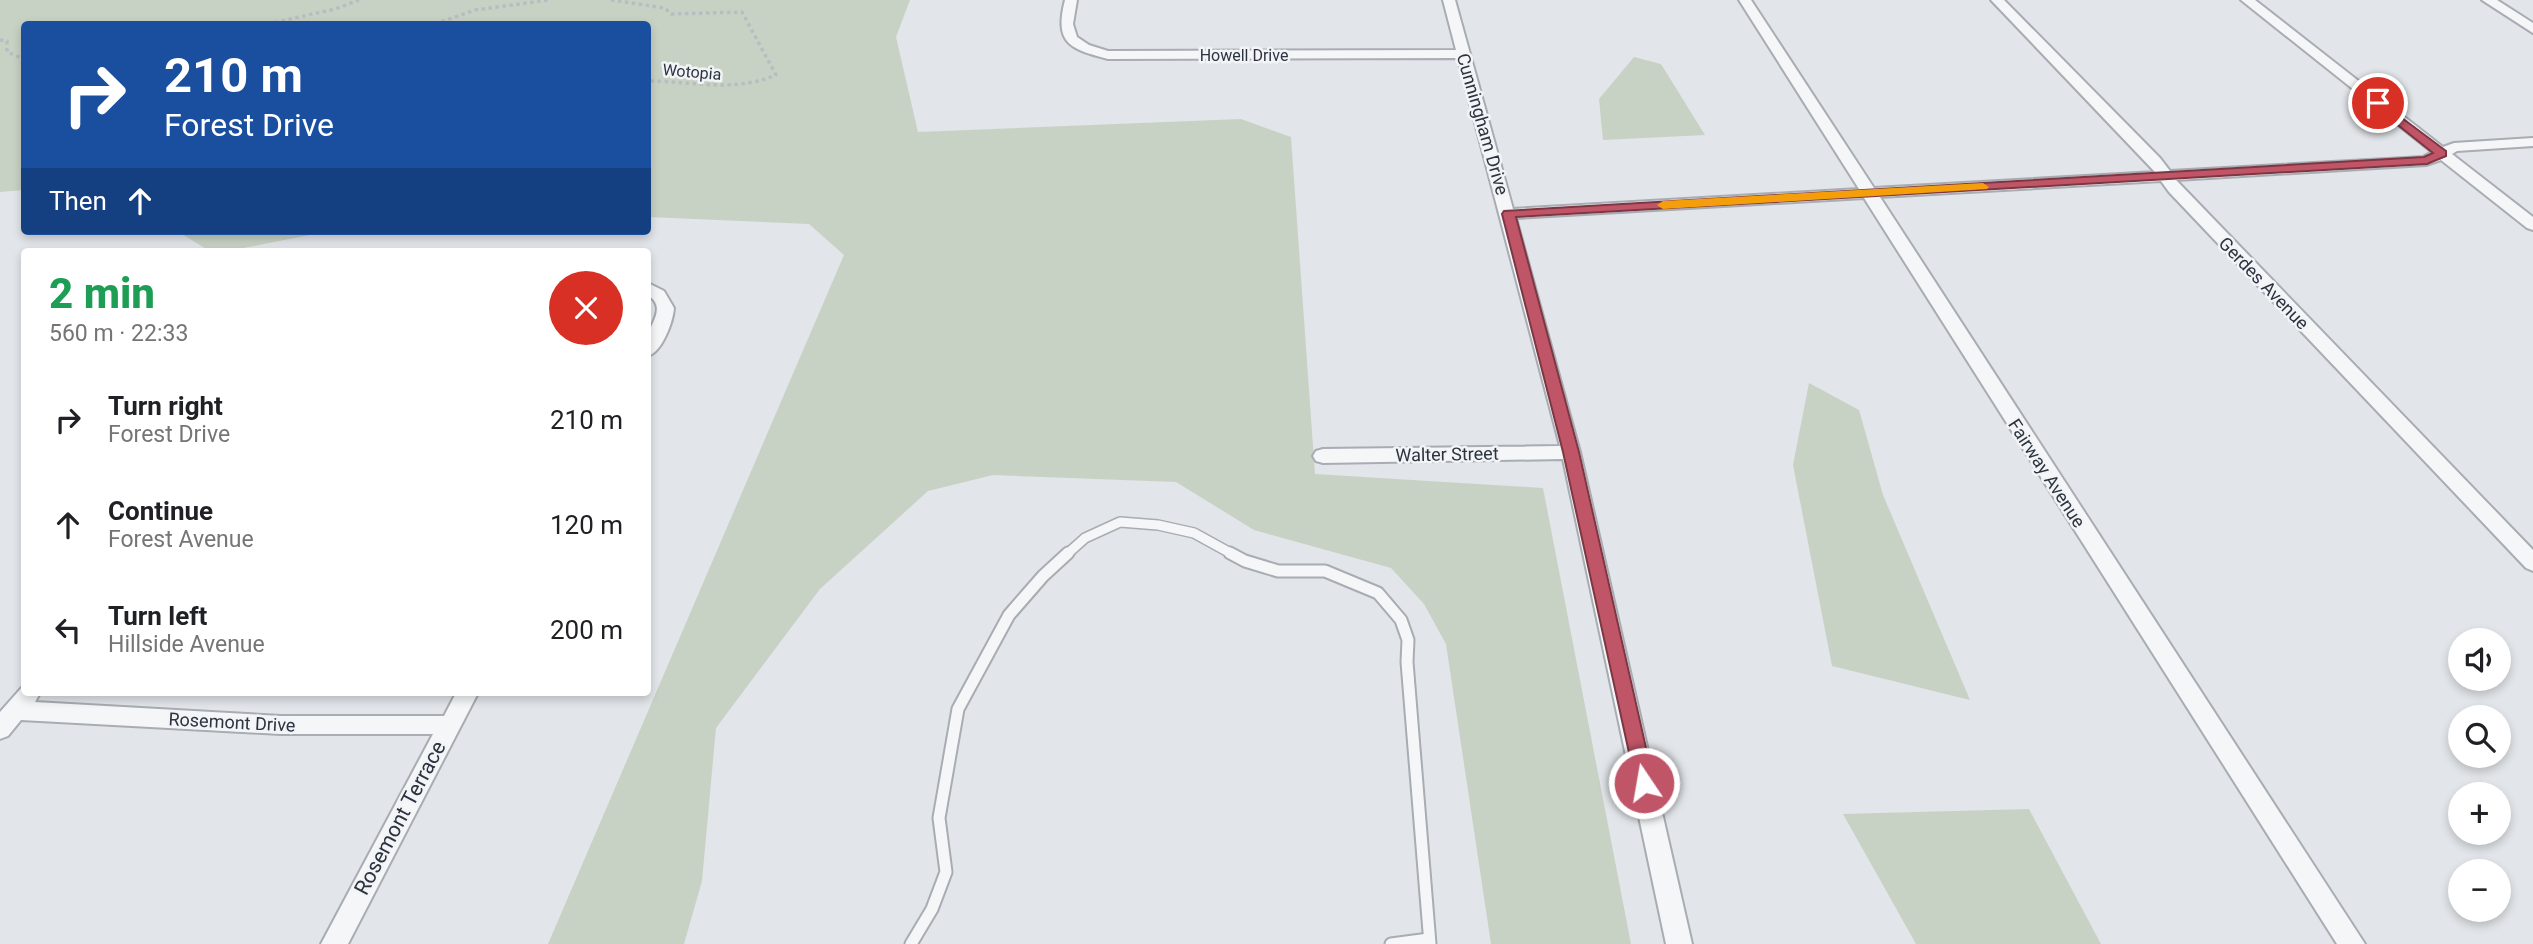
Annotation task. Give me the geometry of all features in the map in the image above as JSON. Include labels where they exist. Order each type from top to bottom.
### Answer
[{"type":"street","name":"Howell Drive","points":[[1071,0],[1065,22],[1067,34],[1080,46],[1108,55],[1464,54]]},
{"type":"street","name":"Cunningham Drive","points":[[1449,0],[1571,452],[1679,944]]},
{"type":"street","name":"Fairway Avenue","points":[[1745,0],[1867,194],[2352,944]]},
{"type":"street","name":"Gerdes Avenue","points":[[1997,0],[2155,161],[2174,189],[2533,563]]},
{"type":"street","points":[[2247,0],[2533,225]]},
{"type":"street","points":[[2488,0],[2533,29]]},
{"type":"street","points":[[1508,214],[2427,161],[2454,147],[2533,142]]},
{"type":"street","points":[[651,289],[659,293],[666,302],[667,312],[651,345]]},
{"type":"street","name":"Walter Street","points":[[1323,456],[1571,452]]},
{"type":"street","name":"Rosemont Terrace","points":[[334,944],[465,696]]},
{"type":"street","points":[[0,729],[22,702]]},
{"type":"street","name":"Rosemont Drive","points":[[22,702],[281,725],[450,725]]},
{"type":"lane","points":[[911,944],[932,909],[946,872],[939,818],[958,709],[1009,615],[1043,576],[1085,538],[1120,522],[1158,525],[1194,533],[1245,561],[1278,571],[1325,570],[1378,593],[1401,620],[1408,640],[1407,662],[1430,941],[1391,944]]},
{"type":"path","points":[[281,21],[335,9],[359,0]]},
{"type":"path","points":[[440,21],[549,0]]},
{"type":"path","name":"Wotopia","points":[[611,0],[665,8],[671,14],[742,12],[755,28],[761,43],[761,54],[776,75],[738,88],[674,79],[651,81]]},
{"type":"path","points":[[0,40],[7,41],[7,52],[21,58]]},
{"type":"green space","points":[[0,0],[910,0],[896,37],[918,132],[1241,119],[1291,137],[1315,474],[1543,488],[1631,944],[1491,944],[1446,644],[1424,604],[1391,568],[1254,530],[1176,482],[993,475],[928,491],[820,589],[716,728],[702,881],[684,944],[548,944],[844,255],[809,224],[651,217],[651,21],[21,21],[21,190],[0,192]]},
{"type":"green space","points":[[1634,57],[1661,64],[1705,135],[1603,140],[1599,99]]},
{"type":"green space","points":[[183,235],[310,235],[243,248],[205,248]]},
{"type":"green space","points":[[1809,383],[1859,410],[1883,495],[1970,700],[1832,666],[1793,465]]},
{"type":"green space","points":[[2029,809],[2101,944],[1916,944],[1843,814]]},
{"type":"slow traffic","points":[[1663,205],[1983,187]]},
{"type":"route","points":[[1644,783],[1571,452],[1508,214],[2427,161],[2441,153],[2378,103]]}]
